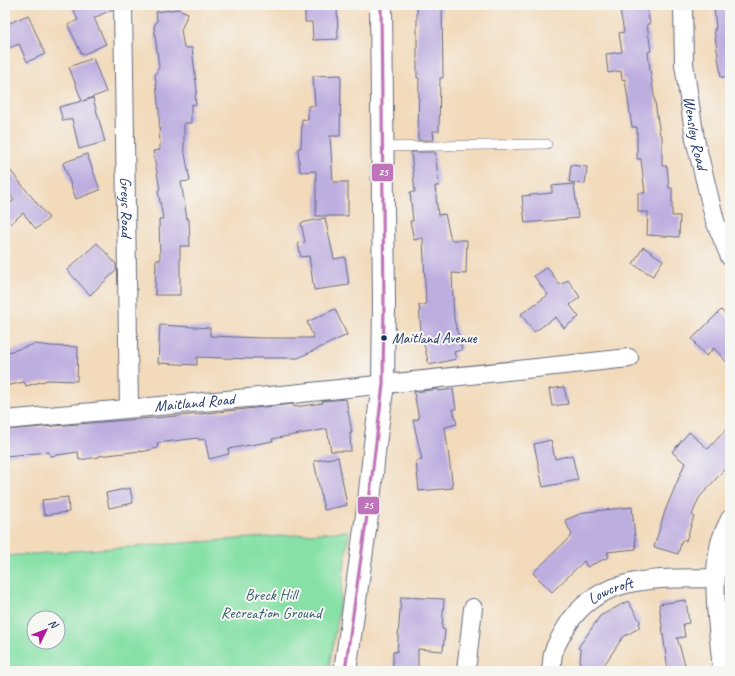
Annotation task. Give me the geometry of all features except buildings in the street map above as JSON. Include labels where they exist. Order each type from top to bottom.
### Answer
[{"type":"street","name":"Greys Road","points":[[123,5],[129,408]]},
{"type":"street","points":[[345,671],[370,502],[375,444],[383,384],[384,303],[381,5]]},
{"type":"street","name":"Wensley Road","points":[[683,5],[684,64],[695,139],[715,221],[730,257]]},
{"type":"street","points":[[383,384],[629,358]]},
{"type":"street","name":"Maitland Road","points":[[5,420],[292,394],[383,384]]},
{"type":"street","points":[[722,671],[725,638],[716,610],[716,578],[719,547],[730,519]]},
{"type":"street","name":"Lowcroft","points":[[551,671],[554,652],[573,616],[587,602],[596,596],[619,585],[643,581],[716,578]]},
{"type":"street","points":[[466,671],[473,608]]},
{"type":"lane","points":[[382,147],[547,144]]},
{"type":"green space","name":"Breck Hill Recreation Ground","points":[[349,531],[338,616],[328,671],[5,671],[5,556]]},
{"type":"transit line","name":"25","points":[[345,671],[369,501],[383,384],[384,303],[381,5]]},
{"type":"place","name":"Maitland Avenue","points":[[384,338]]}]
